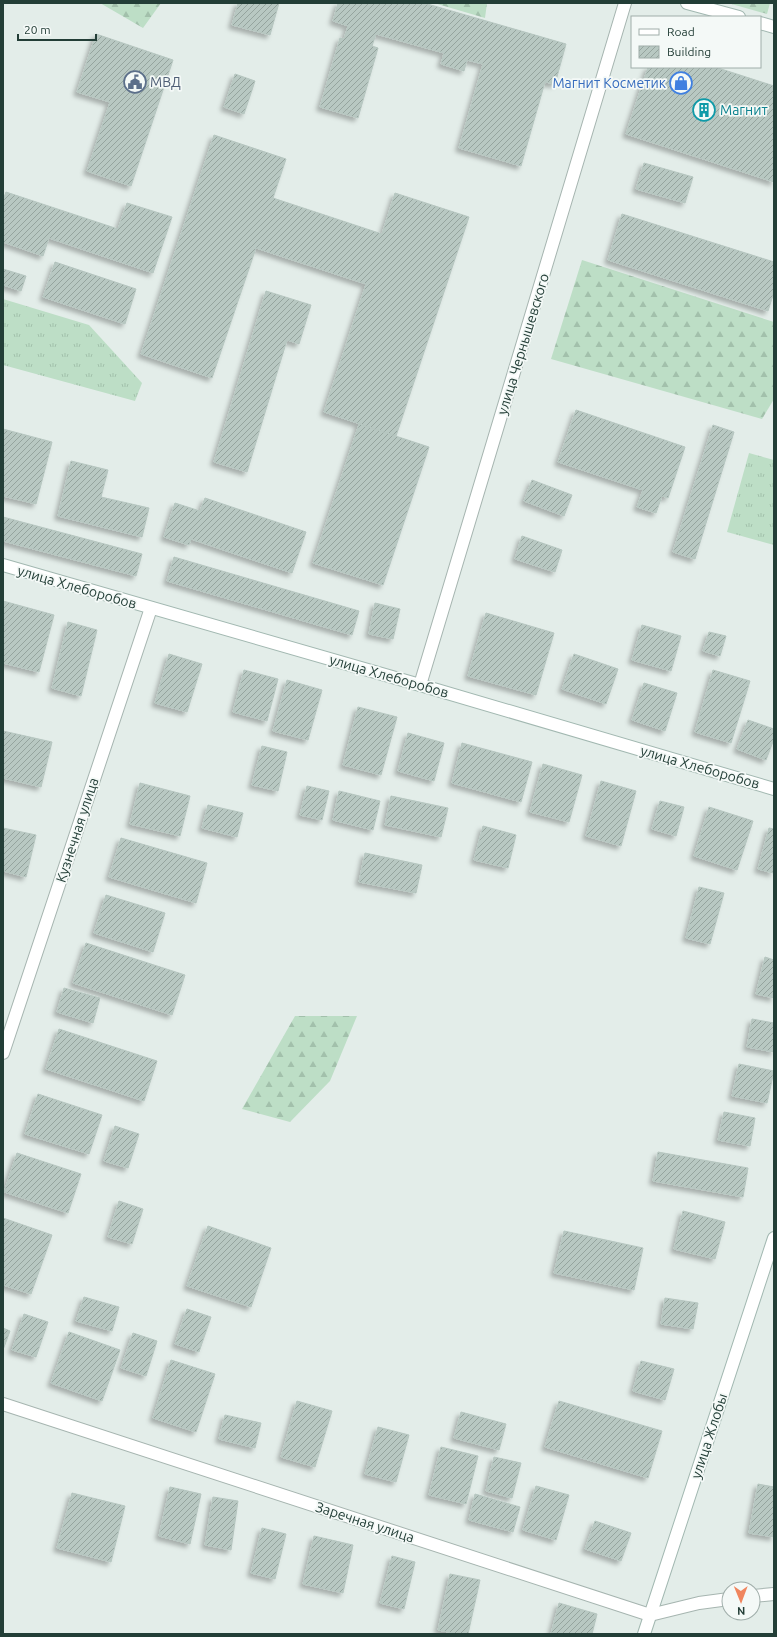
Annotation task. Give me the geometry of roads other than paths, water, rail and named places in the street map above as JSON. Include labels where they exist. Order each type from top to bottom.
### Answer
[{"type":"street","name":"улица Чернышевского","points":[[420,685],[625,3]]},
{"type":"street","points":[[687,3],[734,16]]},
{"type":"street","points":[[761,23],[774,27]]},
{"type":"street","name":"улица Хлеборобов","points":[[3,565],[774,789]]},
{"type":"street","name":"Кузнечная улица","points":[[3,1053],[151,608]]},
{"type":"street","name":"улица Жлобы","points":[[644,1634],[774,1238]]},
{"type":"street","name":"Заречная улица","points":[[3,1404],[650,1615]]},
{"type":"street","points":[[761,1595],[774,1594]]},
{"type":"street","points":[[650,1615],[699,1603],[721,1600]]},
{"type":"place","name":"МВД","points":[[135,82]]},
{"type":"place","name":"Магнит Косметик","points":[[681,83]]},
{"type":"place","name":"Магнит","points":[[704,110]]}]
